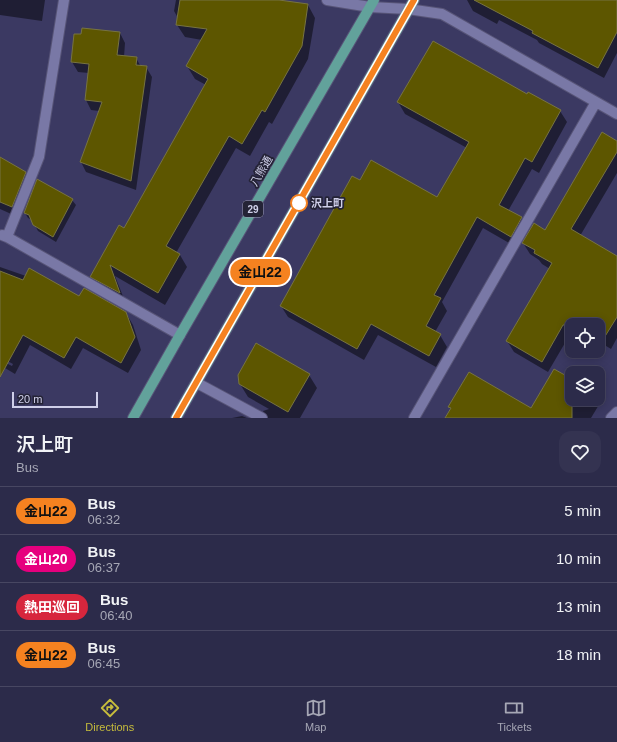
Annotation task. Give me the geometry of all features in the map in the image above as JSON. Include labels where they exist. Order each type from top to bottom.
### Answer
[{"type":"main road","points":[[176,418],[414,0]]},
{"type":"main road","name":"八熊通","points":[[133,418],[372,4]]},
{"type":"street","points":[[64,0],[39,157],[3,236],[180,335]]},
{"type":"street","points":[[327,0],[372,4],[442,14],[617,114]]},
{"type":"street","points":[[414,418],[596,102]]},
{"type":"street","points":[[197,382],[262,418]]},
{"type":"street","points":[[611,418],[617,412]]},
{"type":"building","points":[[180,0],[279,0],[308,4],[302,46],[265,112],[262,110],[242,144],[229,136],[166,246],[180,254],[158,293],[110,265],[120,293],[90,277],[119,225],[124,228],[208,79],[186,66],[207,29],[176,25]]},
{"type":"building","points":[[474,0],[617,0],[617,32],[598,68]]},
{"type":"building","points":[[82,28],[120,32],[117,55],[137,57],[136,65],[147,66],[131,181],[80,162],[102,102],[85,100],[89,64],[71,62],[74,34],[81,34]]},
{"type":"building","points":[[433,41],[527,94],[528,92],[561,110],[532,162],[525,158],[499,205],[522,217],[511,237],[477,217],[434,295],[441,298],[426,326],[441,334],[429,356],[371,324],[357,349],[280,306],[352,176],[360,180],[371,160],[437,197],[469,142],[397,102]]},
{"type":"building","points":[[602,132],[617,141],[617,152],[571,229],[617,256],[617,317],[605,336],[605,318],[565,318],[565,325],[563,325],[542,362],[506,341],[552,263],[534,253],[535,250],[522,243],[534,223],[545,230]]},
{"type":"building","points":[[0,157],[26,172],[12,207],[0,202]]},
{"type":"building","points":[[37,179],[73,199],[53,237],[33,225],[29,215],[24,213]]},
{"type":"building","points":[[29,268],[79,296],[84,288],[126,312],[135,337],[121,363],[76,337],[64,358],[23,335],[0,377],[0,271],[23,280]]},
{"type":"building","points":[[256,343],[310,374],[288,412],[239,384],[238,375]]},
{"type":"building","points":[[554,369],[565,375],[565,406],[572,406],[572,418],[445,418],[451,408],[448,407],[469,372],[531,408]]},
{"type":"bus line","name":"金山22","points":[[176,418],[414,0]]},
{"type":"place","name":"沢上町","points":[[299,203]]}]
